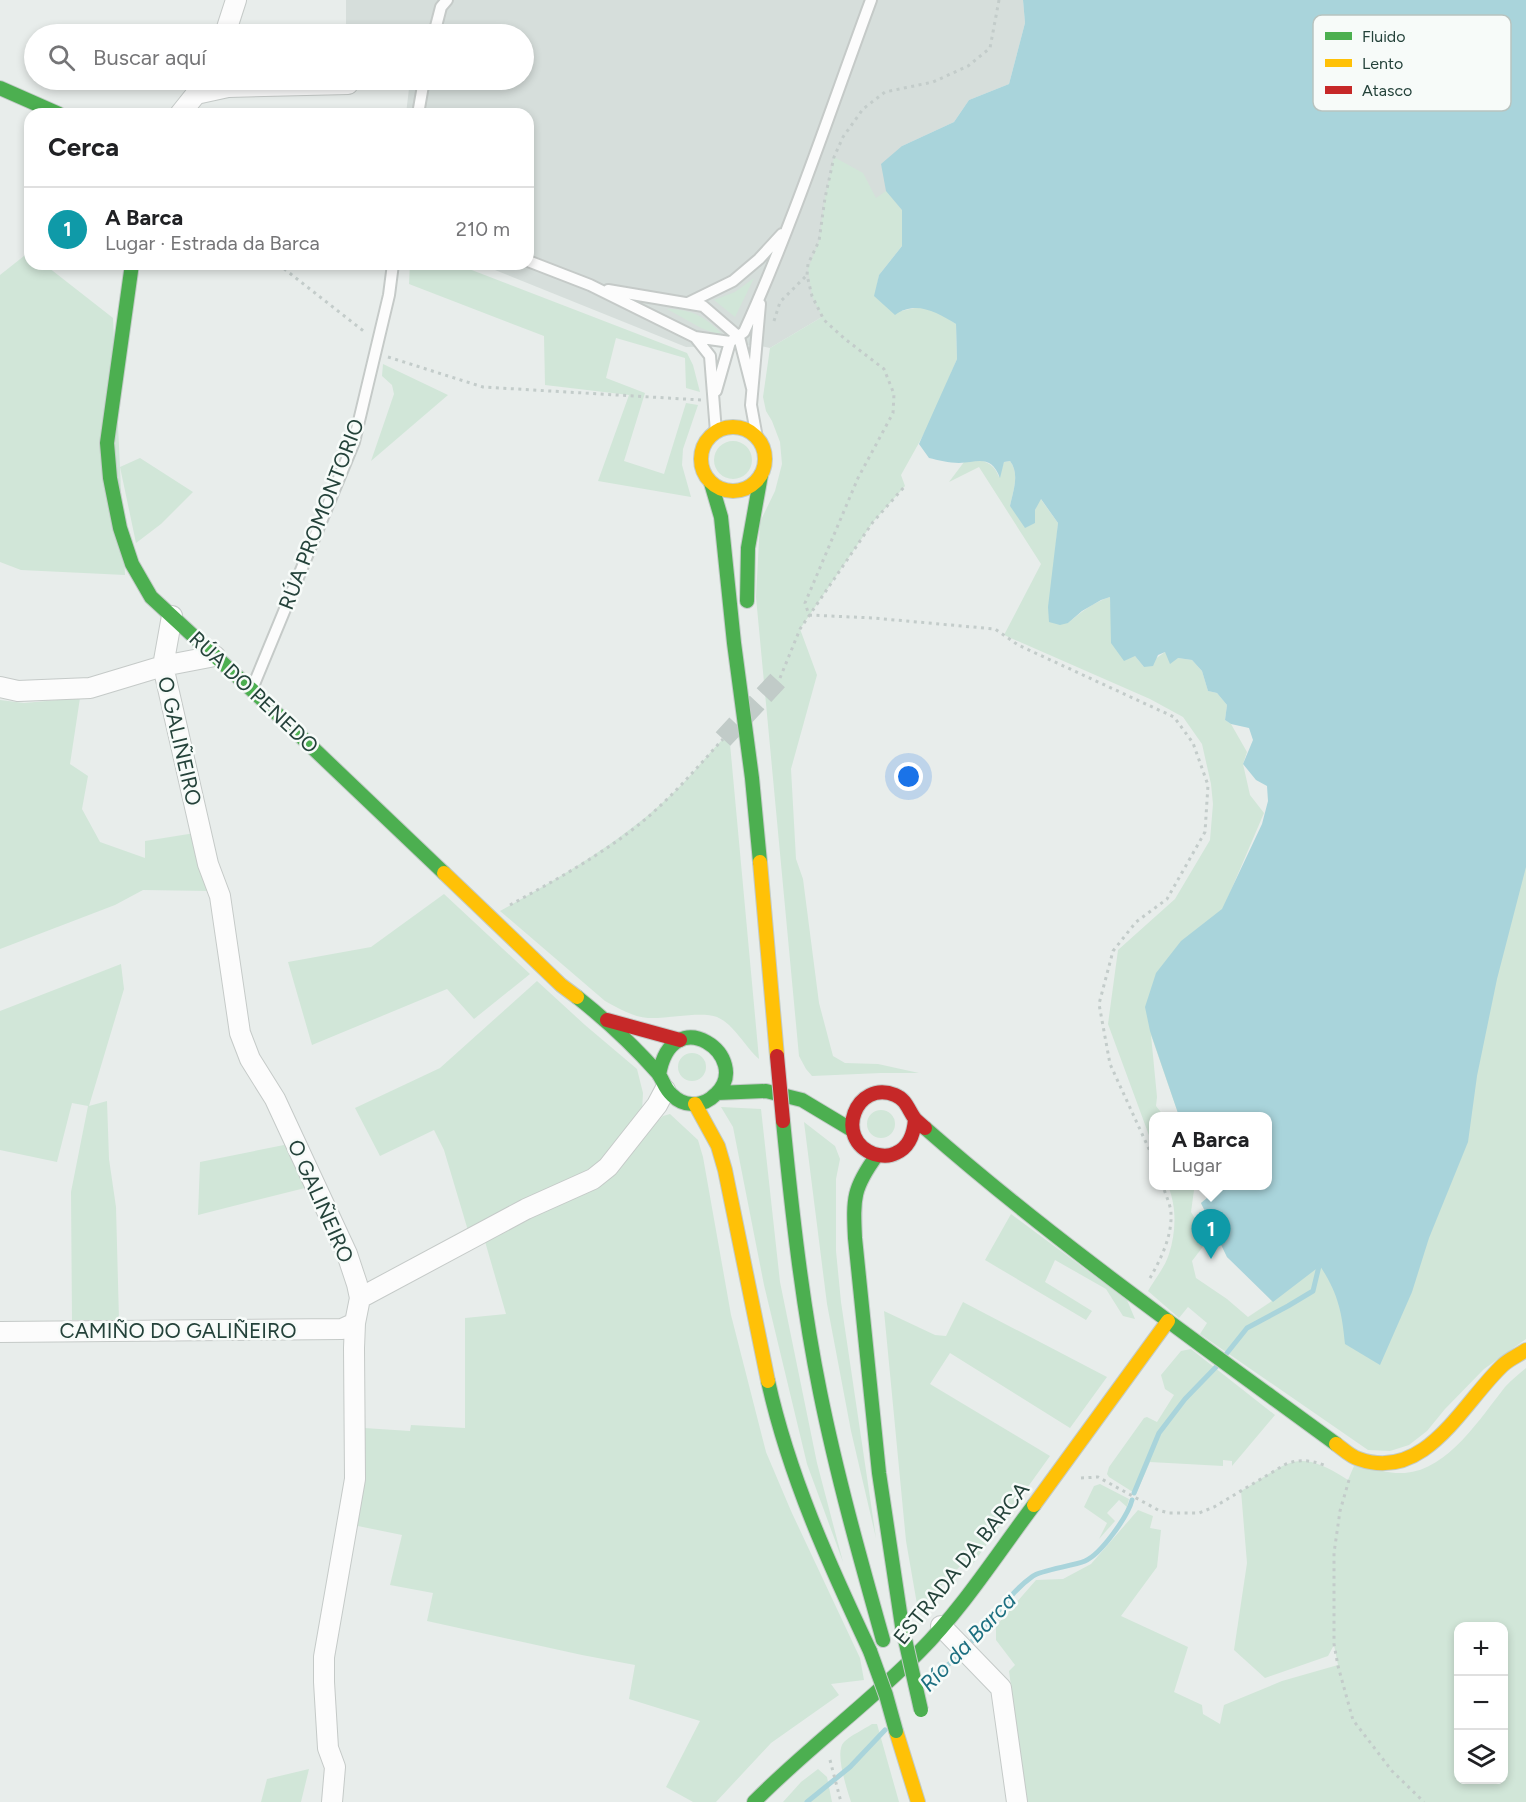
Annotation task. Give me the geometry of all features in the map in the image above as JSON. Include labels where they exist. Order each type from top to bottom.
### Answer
[{"type":"main road","points":[[0,88],[45,108]]},
{"type":"main road","name":"RÚA DO PENEDO","points":[[131,270],[107,443],[110,478],[120,528],[132,564],[151,597],[491,916],[561,985],[608,1020],[662,1082]]},
{"type":"main road","points":[[752,778],[747,625],[748,548],[765,456],[757,438],[752,433],[730,427],[716,432],[706,441],[701,453],[703,472],[711,483],[721,517],[734,643],[752,778],[783,1121],[799,1268],[820,1393],[843,1492],[886,1650],[911,1721],[929,1802]]},
{"type":"main road","points":[[711,483],[728,492],[738,491],[747,489],[761,475]]},
{"type":"main road","name":"RÚA DO PENEDO","points":[[608,1020],[680,1040]]},
{"type":"main road","points":[[691,1037],[702,1039],[712,1044],[720,1052],[725,1062],[726,1073],[723,1084],[717,1093],[703,1102],[695,1104],[681,1102],[662,1082],[661,1058],[666,1050],[680,1040],[691,1037]]},
{"type":"main road","points":[[725,1062],[766,1091]]},
{"type":"main road","points":[[717,1093],[766,1091],[802,1100],[824,1099]]},
{"type":"main road","points":[[802,1100],[852,1130],[860,1146],[877,1155],[909,1151],[914,1136],[915,1119],[906,1100],[897,1094],[887,1092],[845,1097]]},
{"type":"main road","points":[[852,1130],[854,1111],[866,1096]]},
{"type":"main road","points":[[695,1104],[718,1146],[725,1170],[756,1325],[785,1446],[826,1558],[870,1651],[886,1695],[911,1721]]},
{"type":"main road","points":[[915,1119],[975,1172],[1168,1321],[1357,1459],[1373,1463],[1389,1463],[1415,1456],[1426,1450],[1504,1364],[1526,1350]]},
{"type":"main road","points":[[877,1155],[856,1187],[855,1238],[864,1340],[884,1508],[902,1626],[918,1802]]},
{"type":"main road","points":[[945,1162],[975,1172]]},
{"type":"main road","name":"ESTRADA DA BARCA","points":[[754,1802],[770,1785],[870,1699],[920,1651],[1052,1482],[1168,1321]]},
{"type":"street","points":[[228,24],[236,0]]},
{"type":"street","points":[[183,108],[193,90]]},
{"type":"street","name":"O GALIÑEIRO","points":[[172,616],[163,666],[208,864],[220,896],[244,1048],[275,1099],[347,1254],[360,1298],[355,1323],[355,1479],[324,1657],[328,1748],[335,1767],[332,1802]]},
{"type":"street","points":[[0,687],[18,691],[90,688],[163,666],[215,656]]},
{"type":"street","points":[[360,1298],[526,1209],[593,1179],[608,1167],[657,1105],[662,1082]]},
{"type":"street","name":"CAMIÑO DO GALIÑEIRO","points":[[0,1332],[342,1329],[355,1323]]},
{"type":"street","points":[[941,1626],[1001,1688],[1017,1802]]},
{"type":"lane","points":[[714,399],[735,340],[744,332],[787,229],[871,0]]},
{"type":"lane","points":[[436,24],[441,2]]},
{"type":"lane","points":[[419,108],[422,90]]},
{"type":"lane","points":[[688,303],[733,281],[759,259],[787,229]]},
{"type":"lane","points":[[534,263],[590,285],[695,337],[735,340]]},
{"type":"lane","name":"RÚA PROMONTORIO","points":[[252,690],[354,442],[389,295],[392,270]]},
{"type":"lane","points":[[590,285],[622,293],[703,306],[735,340],[752,388]]},
{"type":"lane","points":[[757,438],[751,405],[761,295]]},
{"type":"lane","points":[[695,337],[710,356],[716,432]]},
{"type":"path","points":[[809,615],[805,603],[858,478],[893,413],[894,394],[884,369],[844,339],[824,320],[812,296],[807,275],[808,264],[819,241],[834,157],[843,137],[863,109],[885,92],[933,81],[968,66],[990,48],[999,0]]},
{"type":"path","points":[[285,270],[376,347],[483,387],[714,399]]},
{"type":"path","points":[[773,324],[780,302],[807,275]]},
{"type":"path","points":[[780,678],[800,629],[809,615],[873,522],[905,486]]},
{"type":"path","points":[[809,615],[873,618],[995,629],[1017,645],[1174,717],[1193,743],[1208,785],[1204,832],[1167,899],[1136,922],[1113,951],[1099,1004],[1110,1064],[1149,1149]]},
{"type":"path","points":[[491,916],[569,873],[632,830],[673,794],[723,739]]},
{"type":"path","points":[[1139,1298],[1161,1259],[1168,1234],[1171,1212],[1164,1190]]},
{"type":"path","points":[[1357,1459],[1335,1533],[1334,1644],[1338,1666],[1353,1720],[1392,1771],[1424,1802]]},
{"type":"path","points":[[1052,1482],[1098,1477],[1158,1510],[1169,1513],[1199,1513],[1214,1507],[1286,1464],[1297,1460],[1315,1461],[1329,1467]]},
{"type":"path","points":[[823,1738],[841,1802]]},
{"type":"shaded area","points":[[346,0],[1023,0],[1025,23],[1009,84],[969,100],[954,122],[902,146],[902,210],[822,317],[770,348],[756,345],[686,347],[495,270],[534,270],[534,108],[407,108],[409,90],[534,90],[534,24],[346,24]]},
{"type":"green space","points":[[834,157],[863,173],[876,198],[886,191],[902,210],[902,246],[879,275],[875,296],[885,305],[901,311],[919,307],[938,312],[956,324],[957,359],[930,423],[901,475],[905,486],[873,522],[800,629],[817,675],[791,769],[796,859],[803,879],[819,1003],[833,1056],[845,1063],[878,1064],[919,1073],[812,1076],[799,1056],[756,597],[760,522],[775,491],[782,464],[780,442],[766,411],[763,397],[770,348],[822,317],[812,296],[808,269],[819,241]]},
{"type":"green space","points":[[24,256],[24,270],[52,270],[113,318],[125,575],[21,570],[0,562],[0,275]]},
{"type":"green space","points":[[410,270],[472,270],[687,353],[693,365],[700,392],[686,388],[685,358],[616,338],[606,378],[645,393],[624,461],[664,474],[686,403],[698,405],[683,449],[682,465],[691,497],[598,481],[629,395],[545,385],[544,336],[409,284]]},
{"type":"green space","points":[[754,278],[735,317],[714,300],[735,292]]},
{"type":"green space","points":[[667,309],[683,310],[697,315],[721,333],[719,335],[701,328]]},
{"type":"green space","points":[[383,364],[448,395],[371,461],[394,394],[392,385],[382,376]]},
{"type":"green space","points":[[733,441],[747,446],[752,460],[747,474],[733,479],[719,474],[714,460],[719,446]]},
{"type":"green space","points":[[140,458],[193,492],[161,524],[136,543],[120,467]]},
{"type":"green space","points":[[976,460],[984,462],[995,470],[999,477],[1004,462],[1010,461],[1015,477],[1010,506],[1035,523],[1035,510],[1040,498],[1058,523],[1055,554],[1068,623],[1088,608],[1110,597],[1111,606],[1135,656],[1144,667],[1165,652],[1178,658],[1192,660],[1202,671],[1208,691],[1217,693],[1227,705],[1225,720],[1231,724],[1247,752],[1243,764],[1250,795],[1264,813],[1223,909],[1526,750],[1526,1339],[1484,1369],[1427,1431],[1409,1445],[1390,1451],[1368,1450],[1200,1334],[1207,1323],[1188,1307],[1179,1318],[1148,1291],[1167,1259],[1173,1237],[1175,1220],[1170,1190],[1194,1190],[1191,1212],[1208,1240],[1192,1261],[1196,1278],[1227,1299],[1248,1317],[1272,1301],[1227,1257],[1201,1203],[1207,1198],[1204,1190],[1272,1190],[1272,1112],[1178,1112],[1151,1035],[1156,1106],[1161,1112],[1149,1112],[1149,1135],[1108,1024],[1118,950],[1175,899],[1210,840],[1213,804],[1211,784],[1202,744],[1183,717],[1150,699],[1004,635],[1041,564],[979,467],[949,482],[964,462]]},
{"type":"green space","points":[[80,698],[70,764],[88,776],[82,809],[100,842],[145,858],[145,841],[195,833],[210,891],[143,890],[115,905],[0,949],[0,700],[24,703]]},
{"type":"green space","points":[[729,733],[759,1059],[729,1025],[717,1017],[693,1015],[642,1017],[605,1001],[500,911],[568,872],[632,828],[680,787]]},
{"type":"green space","points":[[444,894],[530,974],[474,1019],[447,989],[312,1045],[288,962],[371,947]]},
{"type":"green space","points":[[121,964],[124,989],[89,1106],[107,1101],[109,1159],[116,1207],[119,1320],[72,1320],[71,1192],[88,1106],[72,1103],[57,1162],[0,1150],[0,1011]]},
{"type":"green space","points":[[537,981],[637,1069],[643,1093],[642,1111],[602,1163],[590,1173],[469,1234],[444,1150],[434,1130],[380,1156],[355,1108],[440,1068]]},
{"type":"green space","points":[[692,1053],[702,1057],[706,1067],[702,1077],[692,1081],[682,1077],[678,1067],[682,1057]]},
{"type":"green space","points":[[721,1107],[761,1109],[780,1282],[817,1463],[843,1562],[807,1464],[764,1285],[733,1127]]},
{"type":"green space","points":[[881,1110],[891,1114],[895,1124],[891,1134],[881,1138],[871,1134],[867,1124],[871,1114]]},
{"type":"green space","points":[[670,1114],[698,1140],[703,1157],[731,1315],[766,1452],[860,1658],[864,1680],[831,1684],[839,1695],[771,1743],[716,1802],[693,1802],[666,1787],[700,1721],[629,1699],[635,1665],[427,1621],[433,1593],[390,1585],[402,1535],[353,1525],[364,1428],[410,1431],[411,1425],[465,1428],[465,1318],[506,1314],[484,1238],[531,1214],[645,1133],[663,1116]]},
{"type":"green space","points":[[804,1122],[835,1146],[840,1159],[836,1179],[836,1251],[841,1302],[876,1538],[851,1431],[827,1304]]},
{"type":"green space","points":[[289,1144],[309,1187],[198,1215],[200,1162]]},
{"type":"green space","points":[[1011,1214],[1127,1300],[1135,1319],[1123,1316],[1106,1289],[1055,1260],[1045,1282],[1092,1311],[1086,1320],[985,1260]]},
{"type":"green space","points":[[963,1302],[1107,1377],[1070,1428],[950,1353],[930,1384],[1050,1456],[972,1565],[965,1561],[918,1610],[906,1541],[884,1311],[935,1335],[946,1336]]},
{"type":"green space","points":[[1191,1349],[1275,1415],[1232,1466],[1232,1461],[1223,1460],[1223,1466],[1150,1462],[1136,1494],[1109,1477],[1107,1474],[1109,1467],[1144,1418],[1147,1417],[1157,1422],[1174,1395],[1165,1389],[1161,1375],[1181,1351]]},
{"type":"green space","points":[[1526,1368],[1526,1802],[1026,1802],[1009,1671],[1015,1665],[996,1640],[996,1626],[1036,1580],[1063,1579],[1091,1564],[1138,1510],[1153,1516],[1150,1528],[1161,1530],[1157,1567],[1121,1616],[1188,1647],[1174,1692],[1202,1705],[1203,1714],[1220,1724],[1224,1705],[1282,1681],[1338,1665],[1334,1645],[1328,1656],[1265,1678],[1234,1650],[1247,1563],[1241,1491],[1282,1466],[1293,1462],[1316,1463],[1348,1480],[1354,1466],[1399,1473],[1421,1470],[1435,1463],[1462,1440],[1512,1379]]},
{"type":"green space","points":[[1100,1484],[1129,1499],[1127,1507],[1119,1500],[1107,1513],[1115,1521],[1099,1539],[1107,1523],[1084,1507],[1094,1486]]},
{"type":"green space","points":[[872,1724],[877,1724],[899,1802],[851,1802],[842,1771],[841,1747],[847,1739]]},
{"type":"green space","points":[[309,1769],[301,1802],[261,1802],[267,1779]]},
{"type":"green space","points":[[818,1769],[827,1777],[832,1802],[783,1802],[801,1782]]},
{"type":"water","points":[[1023,0],[1526,0],[1526,867],[1497,979],[1477,1076],[1468,1142],[1429,1238],[1412,1292],[1380,1365],[1345,1344],[1338,1303],[1320,1266],[1273,1302],[1227,1257],[1201,1203],[1207,1198],[1204,1190],[1272,1190],[1272,1112],[1178,1112],[1150,1031],[1145,1007],[1156,973],[1181,941],[1222,909],[1262,824],[1268,801],[1267,786],[1256,780],[1243,764],[1253,740],[1249,728],[1231,724],[1225,720],[1227,705],[1217,693],[1208,691],[1202,671],[1192,660],[1178,658],[1170,664],[1165,652],[1158,655],[1153,666],[1144,667],[1135,656],[1124,661],[1111,643],[1110,597],[1082,611],[1068,623],[1060,625],[1049,622],[1048,607],[1058,523],[1041,499],[1035,510],[1035,523],[1025,528],[1010,506],[1015,471],[1010,461],[1004,462],[1000,478],[988,462],[955,463],[929,458],[919,444],[957,359],[956,324],[926,309],[910,308],[895,315],[874,296],[879,275],[902,246],[902,210],[886,191],[881,164],[902,146],[954,122],[969,100],[1009,84],[1025,23]]},
{"type":"waterway","name":"Río da Barca","points":[[1227,1353],[1247,1328],[1313,1291],[1319,1266]]},
{"type":"waterway","name":"Río da Barca","points":[[1134,1493],[1159,1433],[1185,1399],[1217,1366]]},
{"type":"waterway","name":"Río da Barca","points":[[967,1646],[1015,1592],[1033,1576],[1085,1561],[1099,1551],[1120,1524],[1132,1500]]},
{"type":"waterway","name":"Río da Barca","points":[[928,1683],[961,1653]]},
{"type":"waterway","name":"Río da Barca","points":[[807,1802],[850,1767],[885,1730]]},
{"type":"tunnel","points":[[723,739],[780,678]]},
{"type":"traffic: fast","points":[[0,88],[45,108]]},
{"type":"traffic: fast","points":[[131,270],[107,443],[110,478],[120,528],[132,564],[151,597],[444,873]]},
{"type":"traffic: fast","points":[[747,601],[748,548],[761,475]]},
{"type":"traffic: fast","points":[[711,483],[721,517],[760,862]]},
{"type":"traffic: fast","points":[[577,997],[638,1052],[657,1072],[669,1092],[676,1099],[689,1104],[699,1104],[714,1096],[725,1080],[725,1065],[718,1052],[707,1042],[693,1038],[679,1040],[667,1052],[659,1075]]},
{"type":"traffic: fast","points":[[717,1093],[766,1091],[802,1100],[852,1130]]},
{"type":"traffic: fast","points":[[783,1121],[798,1257],[820,1392],[841,1486],[883,1640]]},
{"type":"traffic: fast","points":[[925,1128],[1076,1251],[1336,1444]]},
{"type":"traffic: fast","points":[[877,1155],[863,1176],[856,1194],[855,1238],[879,1473],[902,1626]]},
{"type":"traffic: fast","points":[[768,1381],[799,1485],[825,1552],[870,1651]]},
{"type":"traffic: fast","points":[[754,1802],[919,1652],[965,1599],[1034,1505]]},
{"type":"traffic: fast","points":[[902,1626],[921,1710]]},
{"type":"traffic: fast","points":[[870,1651],[896,1731]]},
{"type":"traffic: slow","points":[[727,427],[739,427],[756,436],[763,447],[765,459],[763,471],[756,482],[739,491],[727,491],[715,486],[706,477],[701,465],[701,453],[706,441],[715,432],[727,427]]},
{"type":"traffic: slow","points":[[760,862],[777,1056]]},
{"type":"traffic: slow","points":[[444,873],[561,985],[577,997]]},
{"type":"traffic: slow","points":[[695,1104],[718,1146],[725,1170],[768,1381]]},
{"type":"traffic: slow","points":[[1034,1505],[1168,1321]]},
{"type":"traffic: slow","points":[[1336,1444],[1359,1459],[1383,1463],[1404,1460],[1423,1450],[1441,1435],[1503,1365],[1526,1350]]},
{"type":"traffic: slow","points":[[896,1731],[918,1802]]},
{"type":"traffic: jam","points":[[607,1020],[680,1040]]},
{"type":"traffic: jam","points":[[777,1056],[783,1121]]},
{"type":"traffic: jam","points":[[915,1119],[908,1143],[901,1150],[888,1156],[874,1154],[862,1147],[854,1136],[852,1125],[854,1113],[860,1103],[870,1095],[881,1092],[895,1095],[902,1100],[915,1119],[925,1128]]},
{"type":"place","name":"A Barca","points":[[1211,1259]]}]
